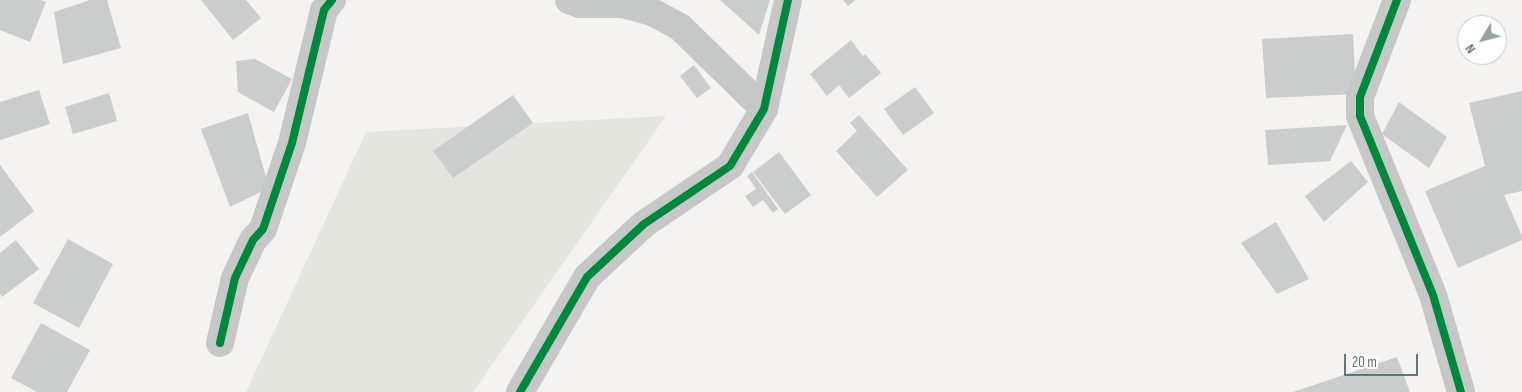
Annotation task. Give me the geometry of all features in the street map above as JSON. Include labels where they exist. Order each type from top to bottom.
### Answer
[{"type":"street","points":[[220,343],[235,278],[253,240],[263,229],[292,143],[324,10],[332,0]]},
{"type":"street","points":[[569,0],[580,4],[622,4],[652,12],[680,27],[764,109]]},
{"type":"street","points":[[520,392],[587,276],[644,224],[730,166],[764,109],[788,0]]},
{"type":"street","points":[[1396,0],[1360,97],[1360,116],[1433,295],[1461,392]]},
{"type":"shaded area","points":[[666,116],[473,392],[246,392],[366,132]]},
{"type":"building","points":[[0,0],[41,0],[46,2],[30,42],[0,30]]},
{"type":"building","points":[[90,0],[107,0],[121,48],[63,64],[54,12]]},
{"type":"building","points":[[201,0],[246,0],[261,18],[233,40]]},
{"type":"building","points":[[720,0],[770,0],[759,35]]},
{"type":"building","points":[[843,0],[856,0],[848,6]]},
{"type":"building","points":[[1353,34],[1356,94],[1266,98],[1262,39]]},
{"type":"building","points":[[851,40],[863,56],[865,54],[881,73],[849,98],[839,85],[827,96],[810,74]]},
{"type":"building","points":[[255,59],[292,79],[274,112],[238,92],[236,61]]},
{"type":"building","points":[[694,65],[711,88],[697,98],[680,76]]},
{"type":"building","points":[[915,87],[934,113],[903,135],[884,109]]},
{"type":"building","points":[[39,90],[50,124],[0,140],[0,102]]},
{"type":"building","points":[[1522,91],[1522,191],[1504,195],[1522,240],[1458,268],[1425,191],[1485,166],[1469,103]]},
{"type":"building","points":[[109,93],[117,121],[73,134],[65,107]]},
{"type":"building","points":[[513,95],[533,123],[453,178],[433,151]]},
{"type":"building","points":[[1399,102],[1447,137],[1429,168],[1382,134]]},
{"type":"building","points":[[248,113],[269,188],[230,207],[201,129]]},
{"type":"building","points":[[859,115],[908,170],[877,197],[836,151],[857,131],[850,123]]},
{"type":"building","points":[[1347,125],[1330,161],[1268,165],[1265,130]]},
{"type":"building","points":[[779,152],[811,195],[785,214],[753,172]]},
{"type":"building","points":[[1351,161],[1368,182],[1324,222],[1305,196]]},
{"type":"building","points":[[0,165],[34,211],[0,237]]},
{"type":"building","points":[[752,172],[778,209],[773,213],[763,200],[753,207],[745,196],[756,189],[747,176]]},
{"type":"building","points":[[1276,222],[1309,279],[1277,294],[1241,243]]},
{"type":"building","points":[[68,239],[113,264],[79,328],[33,303]]},
{"type":"building","points":[[16,240],[39,269],[2,297],[0,294],[0,253]]},
{"type":"building","points":[[41,323],[90,350],[67,392],[37,392],[11,378]]},
{"type":"building","points":[[1397,357],[1410,392],[1293,392]]},
{"type":"cycle path","points":[[220,343],[235,278],[253,240],[263,229],[292,143],[324,10],[332,0]]},
{"type":"cycle path","points":[[520,392],[587,277],[644,224],[730,166],[764,109],[788,0]]},
{"type":"cycle path","points":[[1397,0],[1360,97],[1360,116],[1433,295],[1461,392]]}]
